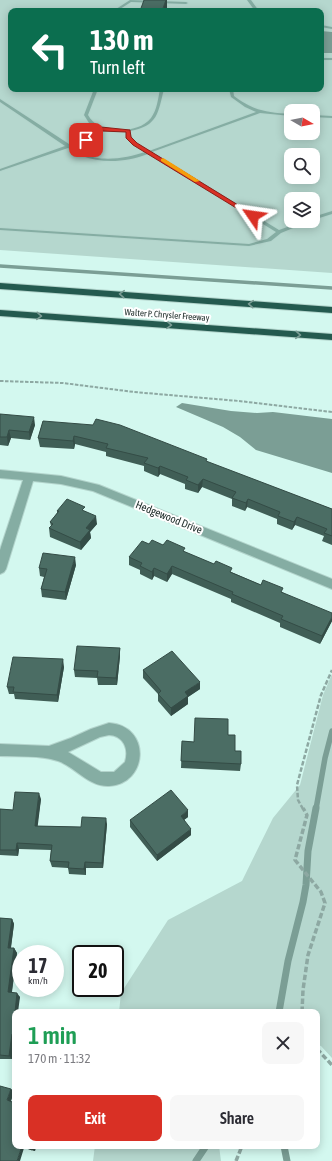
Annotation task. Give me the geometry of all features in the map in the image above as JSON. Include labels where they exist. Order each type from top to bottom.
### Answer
[{"type":"highway","name":"Walter P. Chrysler Freeway","points":[[0,286],[332,310]]},
{"type":"highway","name":"Walter P. Chrysler Freeway","points":[[0,313],[332,337]]},
{"type":"street","name":"Hedgewood Drive","points":[[0,474],[61,480],[94,488],[332,584]]},
{"type":"street","points":[[0,569],[29,477]]},
{"type":"street","points":[[0,750],[50,752],[70,760],[96,777],[111,779],[119,777],[127,771],[132,764],[134,751],[128,738],[122,732],[108,729],[99,730],[76,743],[50,752]]},
{"type":"lane","points":[[120,8],[132,0],[186,3]]},
{"type":"lane","points":[[95,92],[86,115],[88,121],[101,129],[128,131],[140,128],[156,116],[161,92]]},
{"type":"lane","points":[[231,92],[232,96],[253,110],[284,114]]},
{"type":"lane","points":[[0,100],[82,155],[98,159],[118,160],[138,156],[259,112]]},
{"type":"lane","points":[[320,116],[332,117]]},
{"type":"lane","points":[[0,170],[96,135],[101,129]]},
{"type":"lane","points":[[128,131],[129,138],[135,144],[149,151],[279,232]]},
{"type":"lane","points":[[320,216],[332,212]]},
{"type":"lane","points":[[0,229],[249,245],[269,240],[279,232],[290,228]]},
{"type":"path","points":[[0,381],[63,383],[134,392],[239,401],[332,412]]},
{"type":"path","points":[[302,1009],[308,956],[318,922],[326,904],[323,895],[298,866],[295,860],[307,815],[298,800],[297,785],[320,695],[332,670]]},
{"type":"path","points":[[320,1052],[332,1065]]},
{"type":"path","points":[[236,1161],[241,1149]]},
{"type":"shaded area","points":[[0,0],[332,0],[332,273],[0,250]]},
{"type":"shaded area","points":[[324,31],[332,32],[332,53],[324,53]]},
{"type":"shaded area","points":[[182,403],[231,411],[257,413],[273,412],[332,419],[332,473],[256,450],[240,437],[223,427],[176,407]]},
{"type":"shaded area","points":[[332,674],[332,1058],[320,1046],[320,1009],[119,1009],[121,997],[124,997],[124,988],[168,920],[242,881],[273,818],[300,785],[323,695]]},
{"type":"shaded area","points":[[95,1149],[219,1149],[221,1161],[93,1161]]},
{"type":"building","points":[[144,0],[166,0],[163,8],[141,8]]},
{"type":"building","points":[[0,414],[34,417],[29,432],[9,430],[7,437],[0,437]]},
{"type":"building","points":[[96,419],[120,425],[207,459],[206,461],[332,509],[332,536],[324,533],[327,529],[297,517],[294,522],[278,516],[280,512],[248,499],[246,503],[232,498],[236,492],[203,479],[198,485],[186,480],[188,477],[160,466],[158,468],[144,463],[148,458],[106,448],[108,444],[74,436],[73,441],[38,438],[43,421],[93,425]]},
{"type":"building","points":[[67,499],[85,507],[82,510],[96,516],[86,528],[90,530],[80,542],[49,528],[53,524],[50,522]]},
{"type":"building","points":[[152,540],[163,545],[167,540],[185,548],[183,551],[214,564],[216,561],[232,568],[230,572],[261,585],[263,580],[283,588],[281,592],[332,613],[332,617],[322,636],[281,619],[283,616],[232,594],[233,592],[172,566],[167,574],[154,568],[152,572],[140,566],[142,563],[129,557],[142,541],[149,544]]},
{"type":"building","points":[[43,553],[75,557],[65,592],[41,589],[47,569],[39,568]]},
{"type":"building","points":[[77,646],[120,648],[116,678],[97,677],[98,671],[74,670]]},
{"type":"building","points":[[172,651],[200,682],[185,692],[188,696],[171,708],[158,694],[161,691],[143,670]]},
{"type":"building","points":[[13,657],[63,659],[57,695],[13,692],[14,687],[7,687]]},
{"type":"building","points":[[195,718],[228,719],[228,735],[235,735],[235,751],[241,751],[241,764],[181,761],[182,741],[194,742]]},
{"type":"building","points":[[171,790],[188,810],[181,816],[191,829],[157,855],[130,820]]},
{"type":"building","points":[[15,792],[39,793],[35,826],[81,827],[82,817],[106,818],[102,863],[85,862],[84,869],[68,868],[69,862],[50,861],[52,845],[17,843],[16,850],[0,850],[0,809],[13,810]]},
{"type":"building","points":[[0,918],[12,919],[8,948],[12,948],[12,963],[8,992],[12,992],[12,997],[17,997],[15,1009],[12,1009],[12,1034],[9,1056],[0,1055]]},
{"type":"building","points":[[0,1086],[11,1089],[7,1100],[12,1102],[12,1149],[21,1149],[17,1161],[0,1161]]},
{"type":"waterway","points":[[0,266],[332,288]]},
{"type":"waterway","points":[[316,809],[325,758],[332,731]]},
{"type":"waterway","points":[[280,1009],[288,961],[303,902],[306,885],[308,851],[316,808]]},
{"type":"waterway","points":[[196,1161],[204,1149]]},
{"type":"waterway","points":[[285,1149],[287,1161]]},
{"type":"slow traffic","points":[[163,160],[197,181]]},
{"type":"route","points":[[86,140],[96,135],[101,129],[128,131],[129,138],[135,144],[149,151],[253,216]]}]
